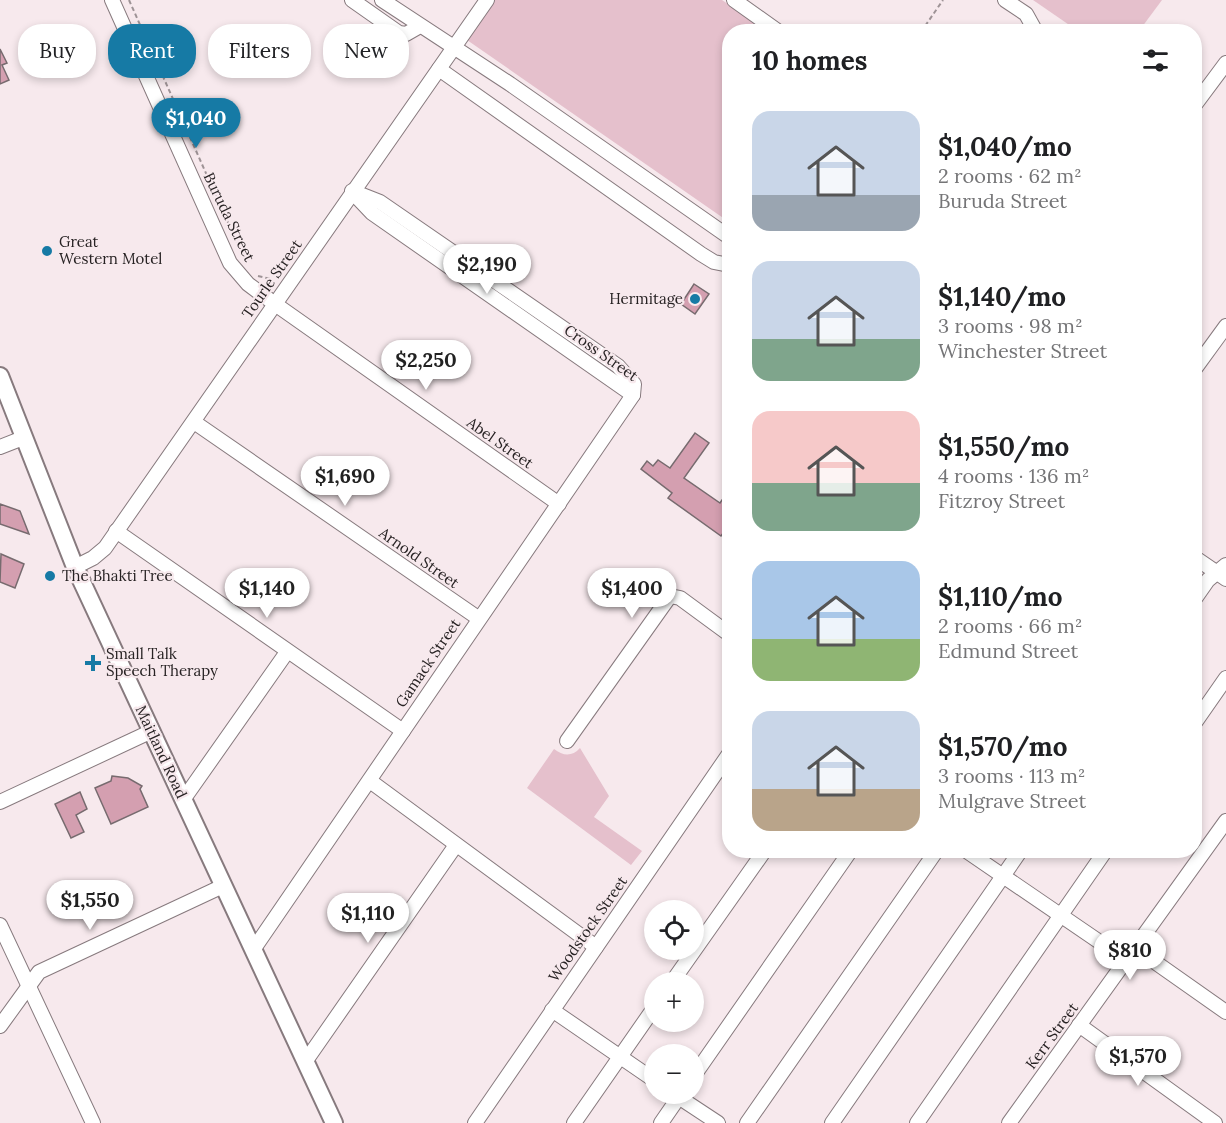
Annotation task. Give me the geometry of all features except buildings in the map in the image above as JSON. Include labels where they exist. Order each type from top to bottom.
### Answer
[{"type":"main road","name":"Maitland Road","points":[[0,376],[75,567],[334,1123]]},
{"type":"street","name":"Buruda Street","points":[[112,0],[230,263],[248,284],[275,304]]},
{"type":"street","points":[[352,0],[399,33],[406,34],[420,26]]},
{"type":"street","points":[[382,0],[453,49],[510,84],[722,232]]},
{"type":"street","name":"Tourle Street","points":[[75,567],[100,554],[487,0]]},
{"type":"street","points":[[734,0],[768,24]]},
{"type":"street","points":[[1005,0],[1026,14],[1032,24]]},
{"type":"street","points":[[1202,95],[1226,63]]},
{"type":"street","points":[[439,69],[701,254],[714,262],[722,264]]},
{"type":"street","name":"Cross Street","points":[[352,192],[372,213],[633,395]]},
{"type":"street","name":"Abel Street","points":[[275,304],[559,504]]},
{"type":"street","points":[[1202,359],[1226,326]]},
{"type":"street","name":"Gamack Street","points":[[253,950],[370,781],[478,618],[633,395]]},
{"type":"street","name":"Arnold Street","points":[[194,422],[478,618]]},
{"type":"street","points":[[0,447],[23,438]]},
{"type":"street","points":[[116,531],[287,652],[403,730]]},
{"type":"street","points":[[1202,561],[1223,572],[1202,592]]},
{"type":"street","points":[[567,741],[670,596],[680,598],[722,629]]},
{"type":"street","points":[[183,800],[287,652]]},
{"type":"street","points":[[1202,712],[1226,678]]},
{"type":"street","points":[[0,802],[152,730]]},
{"type":"street","name":"Woodstock Street","points":[[475,1123],[722,764]]},
{"type":"street","points":[[370,781],[596,947]]},
{"type":"street","name":"Kerr Street","points":[[1202,854],[1226,821]]},
{"type":"street","points":[[306,1062],[456,844]]},
{"type":"street","points":[[679,972],[759,858]]},
{"type":"street","points":[[704,1061],[845,858]]},
{"type":"street","points":[[747,1123],[931,858]]},
{"type":"street","points":[[976,858],[1126,960]]},
{"type":"street","points":[[832,1123],[1016,858]]},
{"type":"street","points":[[917,1123],[1100,858]]},
{"type":"street","name":"Kerr Street","points":[[1009,1123],[1199,858]]},
{"type":"street","points":[[0,1026],[39,972],[224,886]]},
{"type":"street","points":[[0,924],[93,1123]]},
{"type":"street","points":[[1135,948],[1226,1012]]},
{"type":"street","points":[[552,1010],[644,1073]]},
{"type":"street","points":[[574,1123],[644,1022]]},
{"type":"street","points":[[1079,1025],[1215,1123]]},
{"type":"street","points":[[661,1123],[673,1104]]},
{"type":"street","points":[[691,1104],[718,1123]]},
{"type":"path","name":"Buruda Street","points":[[129,0],[246,263]]},
{"type":"path","points":[[926,24],[943,0]]},
{"type":"path","name":"Buruda Street","points":[[257,275],[271,279]]},
{"type":"shaded area","points":[[495,0],[722,0],[758,24],[722,24],[722,217],[467,40]]},
{"type":"shaded area","points":[[1033,0],[1162,0],[1144,24],[1068,24]]},
{"type":"shaded area","points":[[580,748],[609,796],[594,817],[642,851],[631,865],[527,788],[554,749],[567,754],[574,753]]},
{"type":"place","name":"Great Western Motel","points":[[47,251]]},
{"type":"place","name":"Hermitage","points":[[695,299]]},
{"type":"place","name":"The Bhakti Tree","points":[[50,576]]},
{"type":"place","name":"Small Talk Speech Therapy","points":[[93,663]]}]
